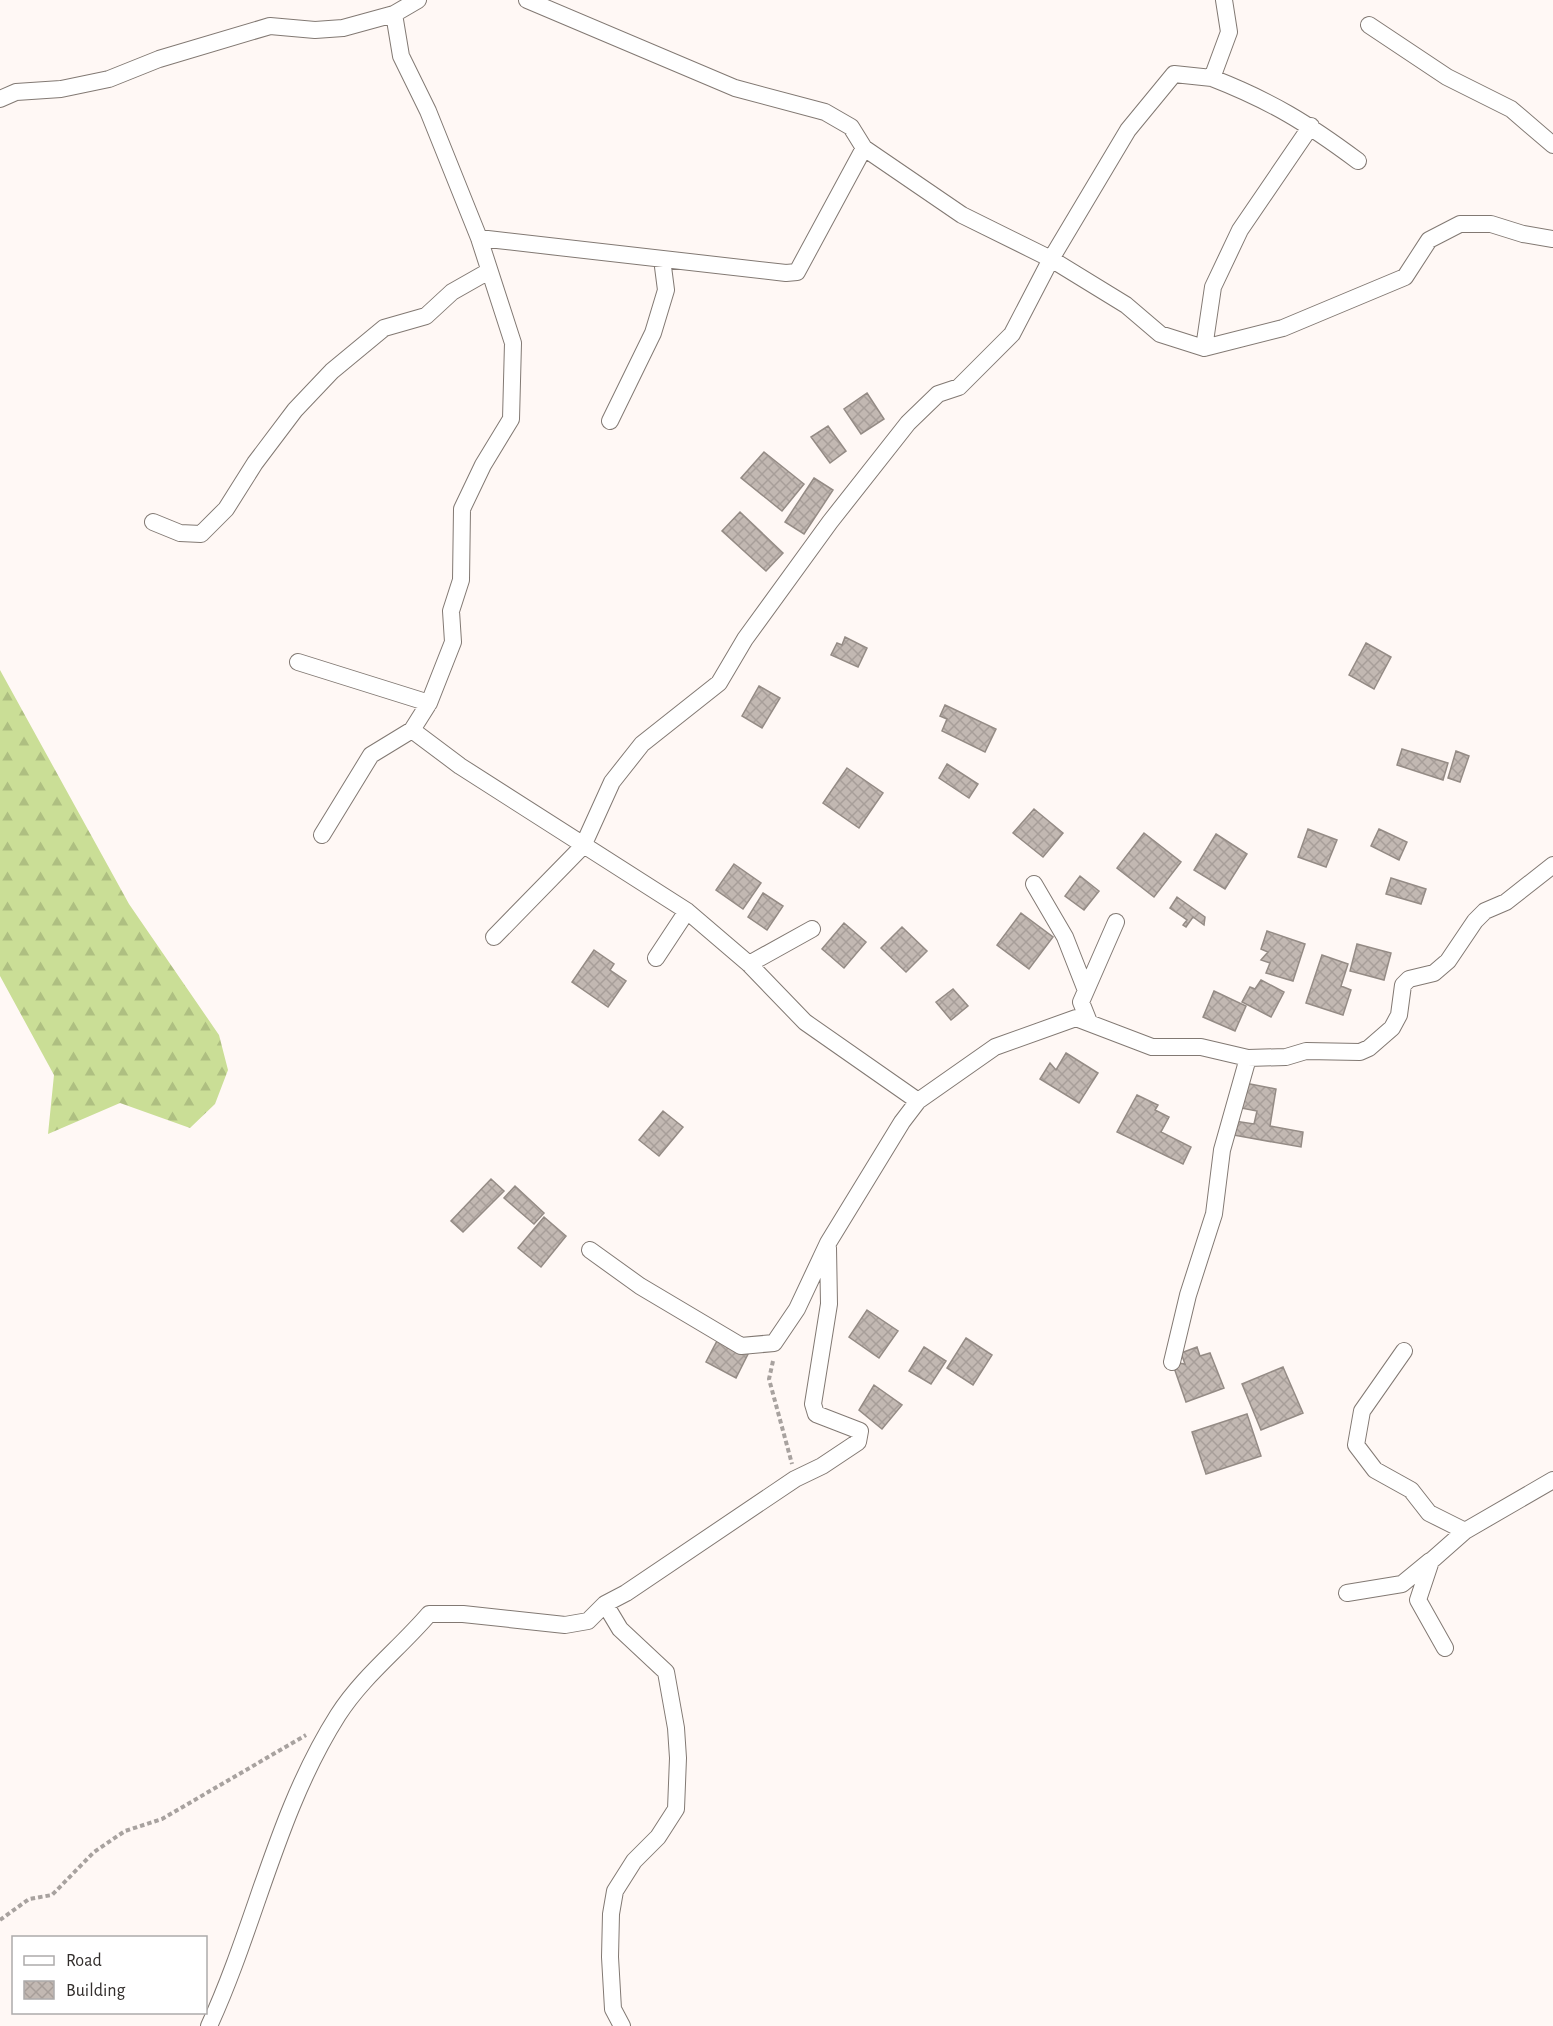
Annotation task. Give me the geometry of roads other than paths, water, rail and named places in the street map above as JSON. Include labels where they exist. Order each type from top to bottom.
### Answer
[{"type":"street","points":[[0,99],[16,92],[61,89],[109,79],[159,59],[270,26],[315,30],[343,28],[394,14],[418,0]]},
{"type":"street","points":[[527,0],[735,88],[825,112],[851,127],[864,148],[962,215],[1051,259],[1126,304],[1160,334],[1204,348],[1283,328],[1405,277],[1429,240],[1460,224],[1491,224],[1523,234],[1553,239]]},
{"type":"street","points":[[1212,78],[1229,32],[1224,0]]},
{"type":"street","points":[[322,835],[371,755],[412,730],[429,703],[453,642],[451,611],[461,580],[462,509],[483,465],[511,419],[513,344],[479,238],[428,111],[401,56],[394,14]]},
{"type":"street","points":[[1369,25],[1447,76],[1511,109],[1553,145]]},
{"type":"street","points":[[494,937],[583,846],[618,774],[642,744],[718,683],[746,639],[830,522],[908,423],[938,394],[959,387],[1012,334],[1051,259],[1128,130],[1174,74],[1212,78],[1262,97],[1311,126],[1358,161]]},
{"type":"street","points":[[1204,348],[1213,287],[1240,230],[1311,126]]},
{"type":"street","points":[[479,238],[786,273],[797,272],[864,148]]},
{"type":"street","points":[[610,421],[653,333],[666,290],[663,259]]},
{"type":"street","points":[[153,522],[180,533],[201,534],[226,509],[255,463],[295,410],[332,371],[384,328],[426,316],[452,292],[489,270]]},
{"type":"street","points":[[298,662],[429,703]]},
{"type":"street","points":[[412,730],[459,766],[687,911],[749,964],[805,1022],[918,1101]]},
{"type":"street","points":[[590,1250],[639,1286],[741,1346],[774,1343],[797,1309],[828,1243],[918,1101],[995,1047],[1076,1018],[1152,1047],[1201,1047],[1248,1058],[1286,1057],[1306,1051],[1360,1052],[1369,1048],[1392,1028],[1399,1015],[1403,985],[1409,980],[1434,973],[1448,961],[1474,921],[1485,910],[1506,902],[1553,865]]},
{"type":"street","points":[[1034,884],[1065,937],[1085,988]]},
{"type":"street","points":[[656,958],[687,911]]},
{"type":"street","points":[[1089,1022],[1081,1002],[1085,988],[1116,922]]},
{"type":"street","points":[[749,964],[812,929]]},
{"type":"street","points":[[1172,1362],[1188,1295],[1214,1214],[1222,1150],[1248,1058]]},
{"type":"street","points":[[209,2026],[298,1789],[338,1716],[365,1677],[402,1646],[429,1614],[463,1614],[565,1625],[588,1621],[605,1604],[626,1593],[795,1479],[822,1466],[858,1442],[860,1431],[816,1414],[813,1404],[829,1304],[828,1243]]},
{"type":"street","points":[[1404,1351],[1362,1411],[1356,1445],[1375,1470],[1411,1490],[1429,1513],[1465,1531]]},
{"type":"street","points":[[1347,1593],[1402,1584],[1465,1531],[1553,1480]]},
{"type":"street","points":[[1431,1561],[1418,1600],[1445,1648]]},
{"type":"street","points":[[605,1604],[620,1629],[666,1672],[676,1728],[678,1758],[676,1809],[658,1837],[634,1861],[615,1892],[611,1914],[610,1957],[613,2009],[622,2026]]}]
